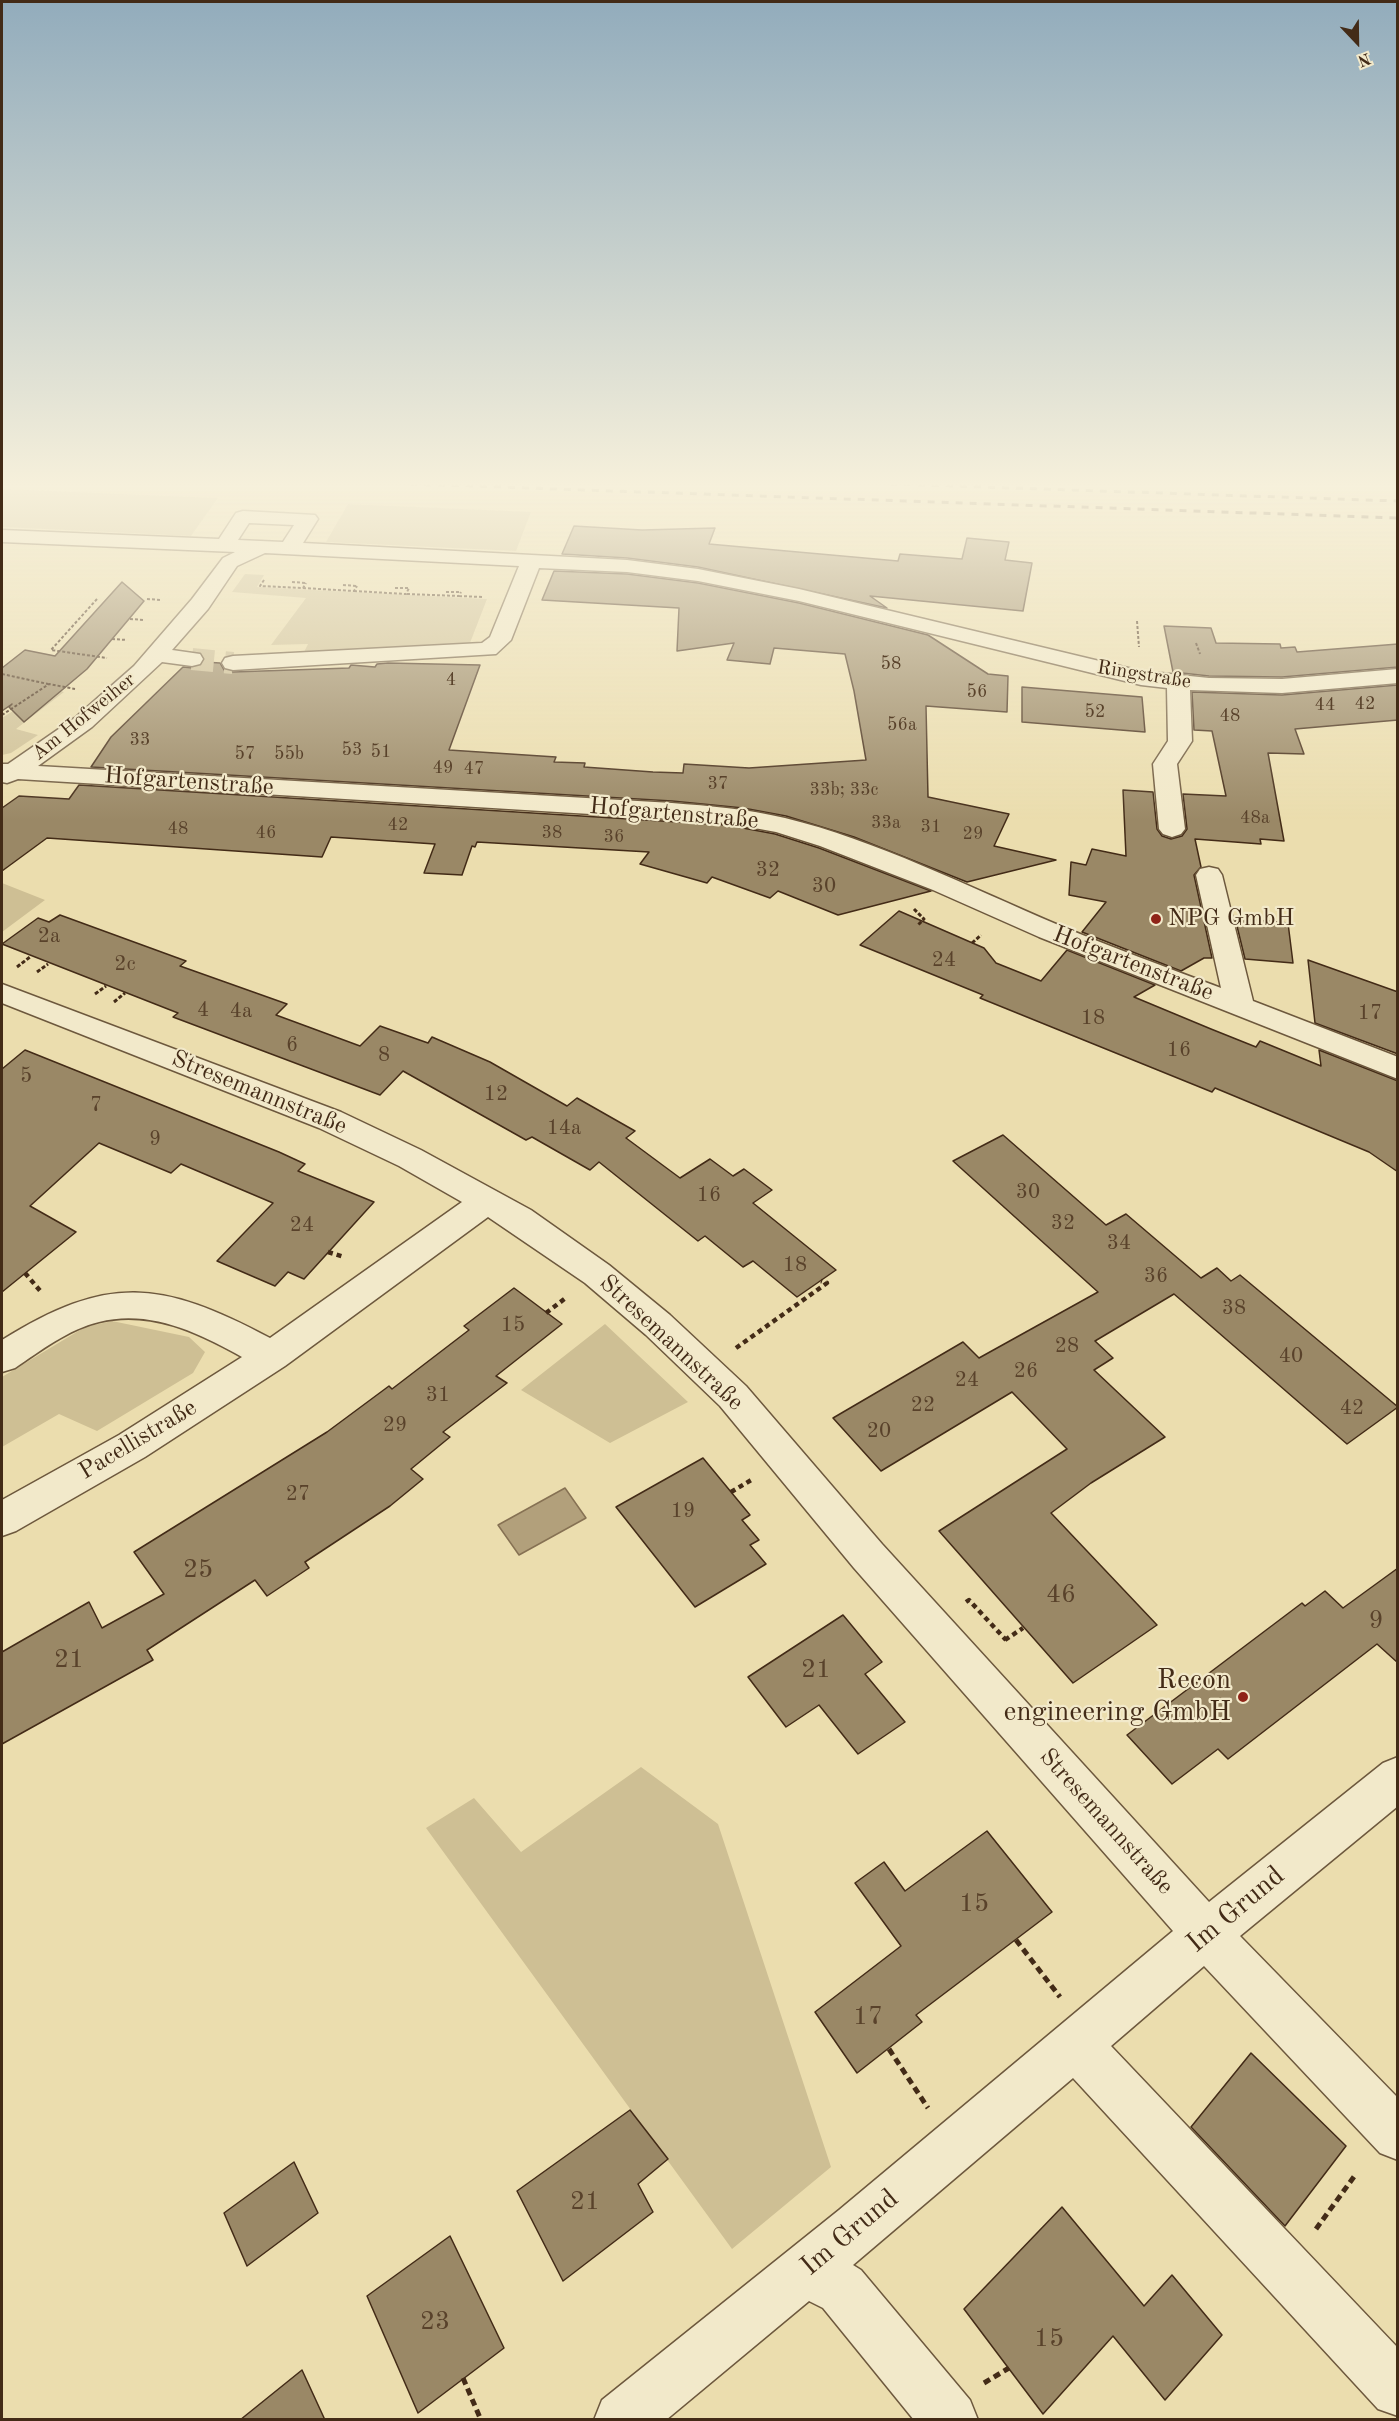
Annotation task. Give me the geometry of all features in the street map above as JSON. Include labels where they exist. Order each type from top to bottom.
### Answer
[{"type":"street","name":"Am Hofweiher","points":[[5,775],[84,722],[142,671],[206,595]]},
{"type":"street","points":[[233,663],[488,649],[500,640],[518,595]]},
{"type":"street","name":"Ringstraße","points":[[793,595],[907,619],[1109,671],[1178,682],[1282,686],[1398,676]]},
{"type":"street","points":[[1172,829],[1165,764],[1180,741],[1178,682]]},
{"type":"street","name":"Hofgartenstraße","points":[[5,775],[672,811],[727,815],[781,825],[829,840],[931,880],[1049,931],[1398,1069]]},
{"type":"street","points":[[1209,875],[1239,1005]]},
{"type":"street","name":"Stresemannstraße","points":[[2,993],[330,1120],[410,1158],[487,1201],[597,1274],[707,1370],[733,1396],[868,1556],[1206,1934],[1398,2135]]},
{"type":"street","name":"Pacellistraße","points":[[2,1519],[132,1446],[272,1356],[487,1201]]},
{"type":"street","points":[[2,1358],[74,1317],[98,1308],[121,1305],[144,1306],[183,1316],[228,1333],[272,1356]]},
{"type":"street","name":"Im Grund","points":[[622,2420],[1206,1934],[1398,1778]]},
{"type":"street","points":[[1075,2044],[1398,2389]]},
{"type":"street","points":[[800,2274],[824,2276],[842,2289],[950,2420]]},
{"type":"path","points":[[432,595],[460,595]]},
{"type":"path","points":[[97,599],[51,650],[118,660]]},
{"type":"path","points":[[2,674],[84,691]]},
{"type":"path","points":[[2,715],[49,684]]},
{"type":"path","points":[[12,704],[17,705]]},
{"type":"path","points":[[914,908],[924,919],[918,925]]},
{"type":"path","points":[[972,943],[979,937]]},
{"type":"path","points":[[707,1370],[828,1283],[821,1281]]},
{"type":"path","points":[[969,1600],[1006,1640],[1023,1628]]},
{"type":"path","points":[[1016,1940],[1033,1962]]},
{"type":"path","points":[[889,2049],[954,2146]]},
{"type":"path","points":[[1286,2270],[1356,2174]]},
{"type":"path","points":[[463,2378],[481,2420]]},
{"type":"shaded area","points":[[269,595],[410,595],[487,599],[468,648],[302,656],[308,644],[271,645],[306,598]]},
{"type":"shaded area","points":[[49,688],[64,692],[16,729],[38,735],[11,753],[2,755],[2,718]]},
{"type":"shaded area","points":[[2,883],[45,900],[2,932]]},
{"type":"shaded area","points":[[112,1321],[189,1337],[205,1352],[193,1373],[97,1431],[59,1414],[2,1447],[2,1377],[85,1327]]},
{"type":"shaded area","points":[[605,1324],[688,1402],[610,1443],[521,1390]]},
{"type":"shaded area","points":[[565,1488],[586,1518],[519,1555],[498,1525]]},
{"type":"shaded area","points":[[641,1767],[718,1824],[831,2167],[732,2249],[426,1828],[474,1798],[521,1852]]},
{"type":"building","points":[[110,595],[137,595],[144,601],[87,669],[24,722],[9,707],[12,704],[2,711],[2,668],[25,650],[55,656]]},
{"type":"building","points":[[544,595],[758,595],[928,635],[988,674],[1008,676],[1007,712],[926,706],[928,797],[1009,814],[994,846],[1056,860],[967,882],[854,837],[786,816],[743,808],[672,801],[91,767],[111,737],[183,667],[193,668],[204,662],[220,663],[224,670],[233,672],[349,668],[351,665],[375,667],[377,664],[388,663],[480,665],[449,750],[556,757],[554,762],[585,763],[584,767],[683,773],[684,764],[749,768],[866,760],[845,654],[774,648],[770,664],[727,660],[734,643],[677,651],[679,608],[542,600]]},
{"type":"building","points":[[827,595],[1026,595],[1023,611],[870,596],[887,608]]},
{"type":"building","points":[[1164,626],[1211,628],[1216,643],[1280,644],[1281,648],[1295,647],[1297,652],[1398,644],[1398,667],[1282,677],[1209,676],[1173,672]]},
{"type":"building","points":[[1398,685],[1398,720],[1295,729],[1304,754],[1268,753],[1284,841],[1260,839],[1261,844],[1195,839],[1201,867],[1194,875],[1212,958],[1204,958],[1181,971],[1082,932],[1106,902],[1069,895],[1071,862],[1086,865],[1092,849],[1126,856],[1123,790],[1153,792],[1157,829],[1162,836],[1171,839],[1182,836],[1187,829],[1183,794],[1226,796],[1212,731],[1194,730],[1192,692],[1282,695]]},
{"type":"building","points":[[1022,687],[1142,697],[1145,732],[1022,722]]},
{"type":"building","points":[[79,785],[727,825],[775,834],[819,848],[931,891],[838,915],[778,891],[770,898],[712,877],[707,883],[640,864],[649,852],[477,842],[475,847],[472,846],[462,875],[424,873],[435,844],[331,837],[322,857],[47,838],[2,871],[2,808],[19,796],[69,799]]},
{"type":"building","points":[[899,911],[984,948],[996,963],[1041,981],[1067,950],[1155,985],[1134,997],[1256,1047],[1260,1041],[1321,1066],[1319,1050],[1398,1081],[1398,1172],[1369,1152],[1215,1088],[1212,1092],[980,998],[983,995],[860,945]]},
{"type":"building","points":[[60,915],[186,961],[180,966],[287,1004],[276,1015],[360,1046],[380,1026],[428,1043],[432,1037],[490,1062],[567,1106],[577,1098],[635,1131],[626,1138],[680,1178],[710,1159],[733,1176],[744,1169],[772,1190],[753,1203],[836,1270],[797,1297],[753,1261],[743,1267],[705,1236],[698,1241],[599,1162],[590,1170],[532,1137],[526,1140],[403,1071],[380,1095],[173,1017],[178,1013],[2,944],[38,918],[49,922]]},
{"type":"building","points":[[1235,918],[1288,923],[1293,963],[1245,959]]},
{"type":"building","points":[[1308,960],[1398,992],[1398,1054],[1315,1023]]},
{"type":"building","points":[[25,1050],[279,1152],[305,1164],[298,1171],[374,1202],[304,1279],[288,1272],[275,1286],[217,1261],[273,1203],[181,1164],[171,1173],[99,1143],[30,1206],[76,1232],[2,1292],[2,1069]]},
{"type":"building","points":[[1003,1135],[1106,1225],[1126,1214],[1201,1278],[1217,1268],[1231,1281],[1240,1275],[1398,1407],[1347,1444],[1174,1294],[1095,1341],[1113,1358],[1094,1370],[1165,1437],[1091,1483],[1051,1513],[1157,1625],[1073,1683],[939,1531],[1067,1449],[1012,1392],[881,1471],[833,1418],[963,1342],[979,1358],[1098,1292],[953,1161]]},
{"type":"building","points":[[514,1288],[562,1324],[496,1376],[507,1383],[443,1432],[450,1437],[411,1469],[423,1479],[390,1506],[305,1562],[309,1568],[267,1596],[255,1580],[147,1650],[153,1660],[2,1744],[2,1652],[89,1602],[102,1628],[164,1594],[134,1552],[327,1432],[389,1386],[392,1389],[469,1330],[464,1326]]},
{"type":"building","points":[[703,1458],[750,1515],[742,1520],[759,1540],[750,1545],[766,1564],[695,1607],[616,1507]]},
{"type":"building","name":"Recon engineering GmbH","points":[[1398,1568],[1398,1663],[1377,1644],[1228,1759],[1218,1749],[1172,1784],[1127,1735],[1302,1603],[1305,1606],[1325,1591],[1343,1608]]},
{"type":"building","points":[[843,1615],[882,1662],[865,1674],[905,1722],[858,1754],[819,1705],[786,1727],[748,1677]]},
{"type":"building","points":[[987,1831],[1052,1912],[916,2015],[922,2022],[857,2073],[815,2012],[901,1946],[855,1883],[884,1862],[905,1891]]},
{"type":"building","points":[[1251,2053],[1346,2146],[1285,2226],[1191,2127]]},
{"type":"building","points":[[630,2110],[668,2159],[638,2184],[653,2212],[563,2281],[517,2191]]},
{"type":"building","points":[[294,2162],[318,2213],[247,2266],[224,2213]]},
{"type":"building","points":[[1062,2207],[1144,2306],[1172,2275],[1222,2335],[1165,2400],[1113,2336],[1043,2414],[964,2309]]},
{"type":"building","points":[[450,2236],[504,2348],[418,2413],[367,2296]]},
{"type":"building","points":[[302,2370],[325,2420],[240,2420]]},
{"type":"tunnel","points":[[192,659],[233,663]]},
{"type":"place","name":"NPG GmbH","points":[[1156,919]]},
{"type":"place","name":"Recon engineering GmbH","points":[[1243,1697]]}]
